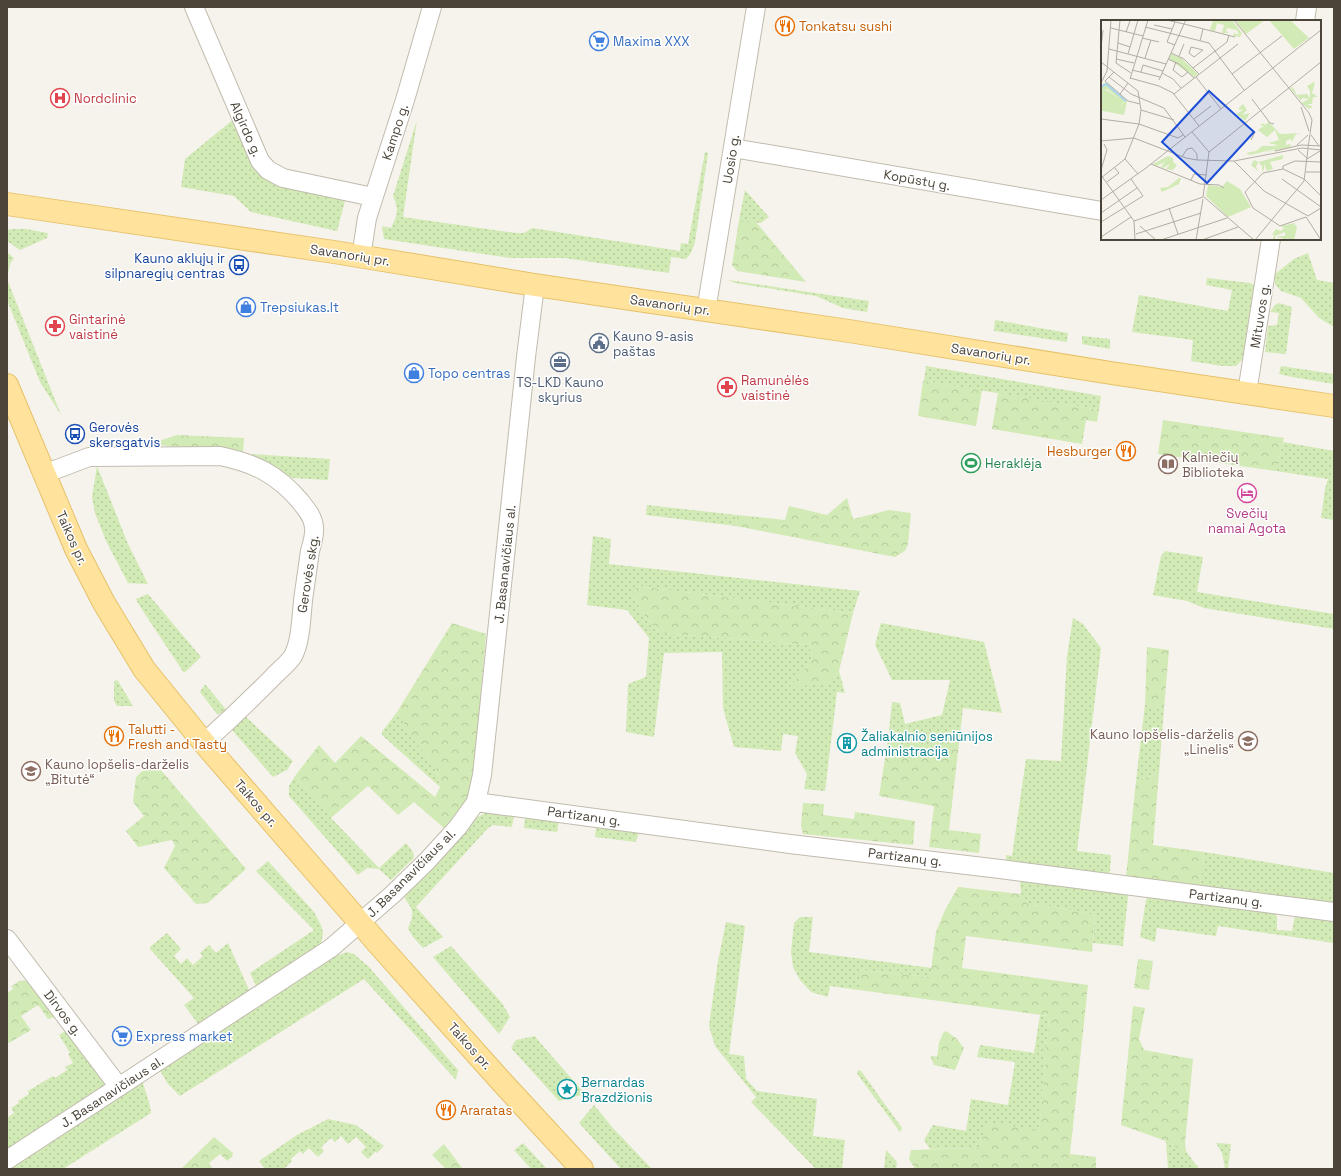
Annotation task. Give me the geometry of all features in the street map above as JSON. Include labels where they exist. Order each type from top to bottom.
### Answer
[{"type":"main road","name":"Savanorių pr.","points":[[7,204],[706,311],[857,332],[1111,374],[1334,406]]},
{"type":"main road","name":"Taikos pr.","points":[[7,385],[76,549],[104,604],[144,669],[204,743],[361,923],[500,1080],[582,1169]]},
{"type":"street","name":"Algirdo g.","points":[[194,7],[260,161],[268,170],[283,178],[373,198]]},
{"type":"street","name":"Kampo g.","points":[[361,257],[367,218],[406,100],[432,7]]},
{"type":"street","name":"Uosio g.","points":[[706,311],[756,7]]},
{"type":"street","points":[[1305,20],[1307,7]]},
{"type":"street","name":"Kopūstų g.","points":[[733,148],[1101,211]]},
{"type":"street","name":"Mituvos g.","points":[[1247,393],[1271,240]]},
{"type":"street","name":"J. Basanavičiaus al.","points":[[7,1160],[326,952],[361,923],[427,861],[458,827],[476,802],[482,775],[526,357],[535,285]]},
{"type":"street","name":"Gerovės skg.","points":[[44,474],[89,457],[220,456],[241,460],[276,477],[294,494],[309,512],[313,521],[314,529],[301,610],[300,626],[297,642],[292,656],[204,743]]},
{"type":"street","name":"Partizanų g.","points":[[476,802],[782,843],[1334,912]]},
{"type":"street","name":"Dirvos g.","points":[[7,939],[119,1087]]},
{"type":"green space","points":[[235,118],[268,178],[345,201],[337,231],[251,212],[234,196],[181,187],[185,159]]},
{"type":"green space","points":[[417,120],[403,217],[516,233],[524,233],[532,228],[680,251],[681,243],[688,244],[705,152],[708,153],[695,242],[691,253],[686,259],[671,257],[669,273],[564,258],[510,258],[384,239],[382,226],[391,228],[395,219],[397,208],[393,196]]},
{"type":"green space","points":[[745,190],[769,217],[761,223],[739,220]]},
{"type":"green space","points":[[739,220],[756,222],[806,282],[737,271],[732,265]]},
{"type":"green space","points":[[26,229],[48,233],[47,238],[20,250],[7,241],[7,230]]},
{"type":"green space","points":[[7,252],[14,258],[10,264],[7,279]]},
{"type":"green space","points":[[1308,253],[1317,280],[1334,283],[1334,327],[1319,318],[1301,298],[1281,291],[1275,284],[1275,274],[1294,259]]},
{"type":"green space","points":[[1207,278],[1250,283],[1254,285],[1243,359],[1236,366],[1222,366],[1191,361],[1193,340],[1132,332],[1139,295],[1228,311],[1232,290],[1206,285]]},
{"type":"green space","points":[[7,279],[61,415],[40,382],[7,300]]},
{"type":"green space","points":[[728,280],[869,301],[867,312],[843,308],[816,296],[735,283]]},
{"type":"green space","points":[[1279,303],[1292,307],[1286,354],[1265,352],[1268,326],[1277,325],[1279,313],[1270,312],[1275,305]]},
{"type":"green space","points":[[995,320],[1068,333],[1067,342],[994,331]]},
{"type":"green space","points":[[1082,336],[1110,339],[1110,349],[1082,344]]},
{"type":"green space","points":[[926,366],[1101,396],[1099,410],[924,381]]},
{"type":"green space","points":[[1281,366],[1334,374],[1334,384],[1279,374]]},
{"type":"green space","points":[[923,381],[982,390],[976,426],[918,416]]},
{"type":"green space","points":[[998,393],[1099,410],[1097,422],[1086,420],[1082,444],[992,429]]},
{"type":"green space","points":[[1163,420],[1284,438],[1276,471],[1158,454]]},
{"type":"green space","points":[[177,435],[244,438],[243,454],[150,444]]},
{"type":"green space","points":[[1283,442],[1334,451],[1334,520],[1321,518],[1328,479],[1276,471]]},
{"type":"green space","points":[[251,454],[330,459],[328,480],[292,478]]},
{"type":"green space","points":[[97,466],[128,544],[148,584],[128,583],[106,541],[95,513],[92,497]]},
{"type":"green space","points":[[847,498],[853,519],[889,510],[911,513],[908,544],[905,551],[895,557],[736,526],[737,515],[785,520],[789,506],[827,515]]},
{"type":"green space","points":[[647,505],[737,515],[736,526],[646,515]]},
{"type":"green space","points":[[593,536],[611,539],[609,564],[860,591],[853,613],[637,586],[633,596],[645,616],[659,633],[810,645],[812,660],[790,687],[830,682],[839,671],[845,693],[837,692],[825,791],[804,789],[807,774],[795,753],[798,736],[783,734],[781,751],[734,747],[723,708],[722,652],[664,653],[654,737],[626,732],[628,684],[646,677],[649,638],[627,610],[587,605]]},
{"type":"green space","points":[[1165,551],[1203,557],[1197,592],[1334,614],[1334,629],[1204,608],[1187,601],[1153,595],[1161,556]]},
{"type":"green space","points":[[637,586],[853,613],[839,671],[830,682],[789,688],[812,660],[810,645],[659,633],[645,616],[633,596]]},
{"type":"green space","points":[[148,594],[201,657],[184,673],[136,599]]},
{"type":"green space","points":[[1073,618],[1083,624],[1101,648],[1077,851],[1111,855],[1110,871],[1108,874],[1006,861],[1006,855],[1012,856],[1026,759],[1061,761],[1067,656]]},
{"type":"green space","points":[[452,623],[486,634],[474,773],[467,801],[444,828],[414,802],[398,815],[368,786],[331,818],[295,776],[319,745],[335,763],[361,736],[435,797],[440,787],[436,767],[414,741],[397,712]]},
{"type":"green space","points":[[881,623],[984,642],[1002,713],[963,708],[959,743],[888,740],[892,702],[900,703],[905,724],[942,715],[950,680],[892,680],[875,645]]},
{"type":"green space","points":[[1147,647],[1169,650],[1164,709],[1145,704]]},
{"type":"green space","points":[[116,680],[133,706],[117,706],[114,701],[114,682]]},
{"type":"green space","points":[[205,684],[228,712],[217,714],[200,692]]},
{"type":"green space","points":[[1145,704],[1164,709],[1159,773],[1136,781]]},
{"type":"green space","points":[[397,712],[415,741],[436,767],[440,787],[382,735],[382,732]]},
{"type":"green space","points":[[244,715],[293,761],[287,770],[273,777],[231,729]]},
{"type":"green space","points":[[888,740],[959,743],[949,830],[981,834],[979,853],[929,847],[934,806],[879,796]]},
{"type":"green space","points":[[153,761],[246,869],[208,903],[196,904],[164,868],[175,846],[172,840],[138,847],[126,831],[144,816],[133,802],[136,777]]},
{"type":"green space","points":[[1159,773],[1153,845],[1204,852],[1200,886],[1126,877],[1136,781]]},
{"type":"green space","points":[[295,776],[331,818],[379,868],[406,843],[413,852],[414,858],[391,880],[379,869],[367,868],[358,875],[289,796],[289,786]]},
{"type":"green space","points":[[803,803],[824,804],[823,815],[854,819],[855,812],[915,821],[913,845],[803,834],[801,826]]},
{"type":"green space","points":[[485,813],[514,815],[512,827],[493,825],[488,828],[416,907],[443,937],[423,948],[413,937],[408,928],[412,912],[405,899],[405,896],[476,818]]},
{"type":"green space","points":[[525,817],[559,821],[557,832],[524,828]]},
{"type":"green space","points":[[596,826],[639,832],[636,842],[595,837]]},
{"type":"green space","points":[[1204,852],[1334,873],[1334,904],[1200,886]]},
{"type":"green space","points":[[268,861],[314,912],[321,925],[323,933],[321,944],[300,961],[257,988],[250,973],[314,930],[256,871]]},
{"type":"green space","points":[[1020,879],[1127,893],[1128,896],[1123,946],[1093,943],[1095,915],[1048,906],[1029,905],[1021,894]]},
{"type":"green space","points":[[958,887],[1021,894],[1029,905],[1048,906],[1095,915],[1092,952],[966,936],[962,968],[1088,985],[1070,1154],[1096,1157],[1096,1169],[915,1169],[909,1159],[911,1150],[979,1148],[988,1122],[1039,1131],[1049,1016],[859,990],[859,970],[930,977],[936,932],[945,910]]},
{"type":"green space","points":[[1150,894],[1274,913],[1277,916],[1277,930],[1292,931],[1295,916],[1300,914],[1334,919],[1334,943],[1218,926],[1216,936],[1157,928],[1155,942],[1140,937],[1146,900]]},
{"type":"green space","points":[[800,917],[813,917],[809,952],[932,968],[930,977],[859,970],[859,990],[830,986],[828,997],[811,992],[800,980],[793,967],[791,952],[794,923]]},
{"type":"green space","points":[[726,922],[745,926],[729,1054],[744,1056],[746,1079],[757,1091],[817,1099],[813,1136],[845,1140],[842,1169],[816,1169],[751,1102],[756,1097],[715,1046],[709,1026],[718,961]]},
{"type":"green space","points":[[167,933],[181,949],[174,956],[181,964],[187,958],[193,965],[203,956],[200,953],[209,945],[216,953],[228,943],[250,992],[199,1025],[184,1005],[194,998],[150,949],[150,947]]},
{"type":"green space","points":[[451,946],[502,1003],[510,1017],[499,1034],[433,957]]},
{"type":"green space","points":[[347,952],[354,954],[369,967],[458,1070],[456,1080],[364,979],[180,1096],[168,1084],[159,1069],[328,959]]},
{"type":"green space","points":[[1138,959],[1153,961],[1149,990],[1134,988]]},
{"type":"green space","points":[[30,980],[59,1016],[48,1019],[38,1005],[21,1016],[31,1030],[7,1044],[7,993],[13,989],[12,986],[19,981]]},
{"type":"green space","points":[[1133,1006],[1145,1008],[1139,1039],[1144,1050],[1193,1059],[1185,1143],[1186,1151],[1189,1155],[1166,1141],[1121,1125]]},
{"type":"green space","points":[[1040,1015],[1049,1016],[1039,1132],[988,1123],[979,1148],[930,1149],[924,1140],[933,1125],[966,1131],[971,1099],[1008,1105],[1015,1062],[977,1057],[980,1045],[1034,1053]]},
{"type":"green space","points":[[68,1029],[108,1084],[7,1149],[7,1118],[14,1113],[11,1108],[19,1103],[18,1101],[29,1094],[28,1091],[53,1076],[55,1078],[67,1070],[65,1067],[73,1063],[68,1054],[70,1053],[59,1035]]},
{"type":"green space","points":[[946,1031],[956,1038],[964,1048],[955,1070],[934,1065],[930,1056],[937,1057],[939,1043],[943,1033]]},
{"type":"green space","points":[[535,1036],[585,1094],[559,1101],[511,1048],[516,1040]]},
{"type":"green space","points":[[859,1070],[902,1128],[900,1132],[858,1075],[857,1072]]},
{"type":"green space","points":[[142,1080],[151,1113],[63,1169],[7,1169]]},
{"type":"green space","points":[[594,1105],[612,1127],[652,1169],[621,1169],[579,1123]]},
{"type":"green space","points":[[328,1119],[356,1125],[384,1146],[368,1159],[361,1152],[366,1147],[356,1137],[348,1144],[341,1136],[335,1142],[331,1138],[321,1147],[324,1151],[318,1157],[309,1148],[303,1154],[300,1151],[291,1159],[292,1161],[284,1169],[265,1169],[259,1161],[297,1135]]},
{"type":"green space","points":[[214,1137],[233,1153],[232,1157],[227,1161],[220,1154],[209,1163],[213,1169],[181,1169]]},
{"type":"green space","points":[[1166,1141],[1189,1155],[1198,1166],[1197,1169],[1168,1169]]},
{"type":"green space","points":[[523,1143],[547,1169],[531,1169],[514,1150]]},
{"type":"green space","points":[[1216,1143],[1231,1144],[1228,1169],[1225,1169],[1222,1153]]},
{"type":"green space","points":[[444,1144],[463,1169],[446,1169],[432,1155]]},
{"type":"green space","points":[[886,1150],[897,1162],[896,1169],[884,1169]]},
{"type":"place","name":"Tonkatsu sushi","points":[[785,26]]},
{"type":"place","name":"Maxima XXX","points":[[599,41]]},
{"type":"place","name":"Nordclinic","points":[[60,98]]},
{"type":"place","name":"Kauno aklųjų ir silpnaregių centras","points":[[239,265]]},
{"type":"place","name":"Trepsiukas.lt","points":[[246,307]]},
{"type":"place","name":"Gintarinė vaistinė","points":[[55,326]]},
{"type":"place","name":"Kauno 9-asis paštas","points":[[599,343]]},
{"type":"place","name":"TS-LKD Kauno skyrius","points":[[560,362]]},
{"type":"place","name":"Topo centras","points":[[414,373]]},
{"type":"place","name":"Ramunėlės vaistinė","points":[[727,387]]},
{"type":"place","name":"Gerovės skersgatvis","points":[[75,434]]},
{"type":"place","name":"Hesburger","points":[[1126,451]]},
{"type":"place","name":"Heraklėja","points":[[971,463]]},
{"type":"place","name":"Kalniečių Biblioteka","points":[[1168,464]]},
{"type":"place","name":"Svečių namai Agota","points":[[1247,493]]},
{"type":"place","name":"Talutti - Fresh and Tasty","points":[[114,736]]},
{"type":"place","name":"Kauno lopšelis-darželis „Linelis“","points":[[1248,741]]},
{"type":"place","name":"Žaliakalnio seniūnijos administracija","points":[[847,743]]},
{"type":"place","name":"Kauno lopšelis-darželis „Bitutė“","points":[[31,771]]},
{"type":"place","name":"Express market","points":[[122,1036]]},
{"type":"place","name":"Bernardas Brazdžionis","points":[[567,1089]]},
{"type":"place","name":"Araratas","points":[[446,1110]]}]
